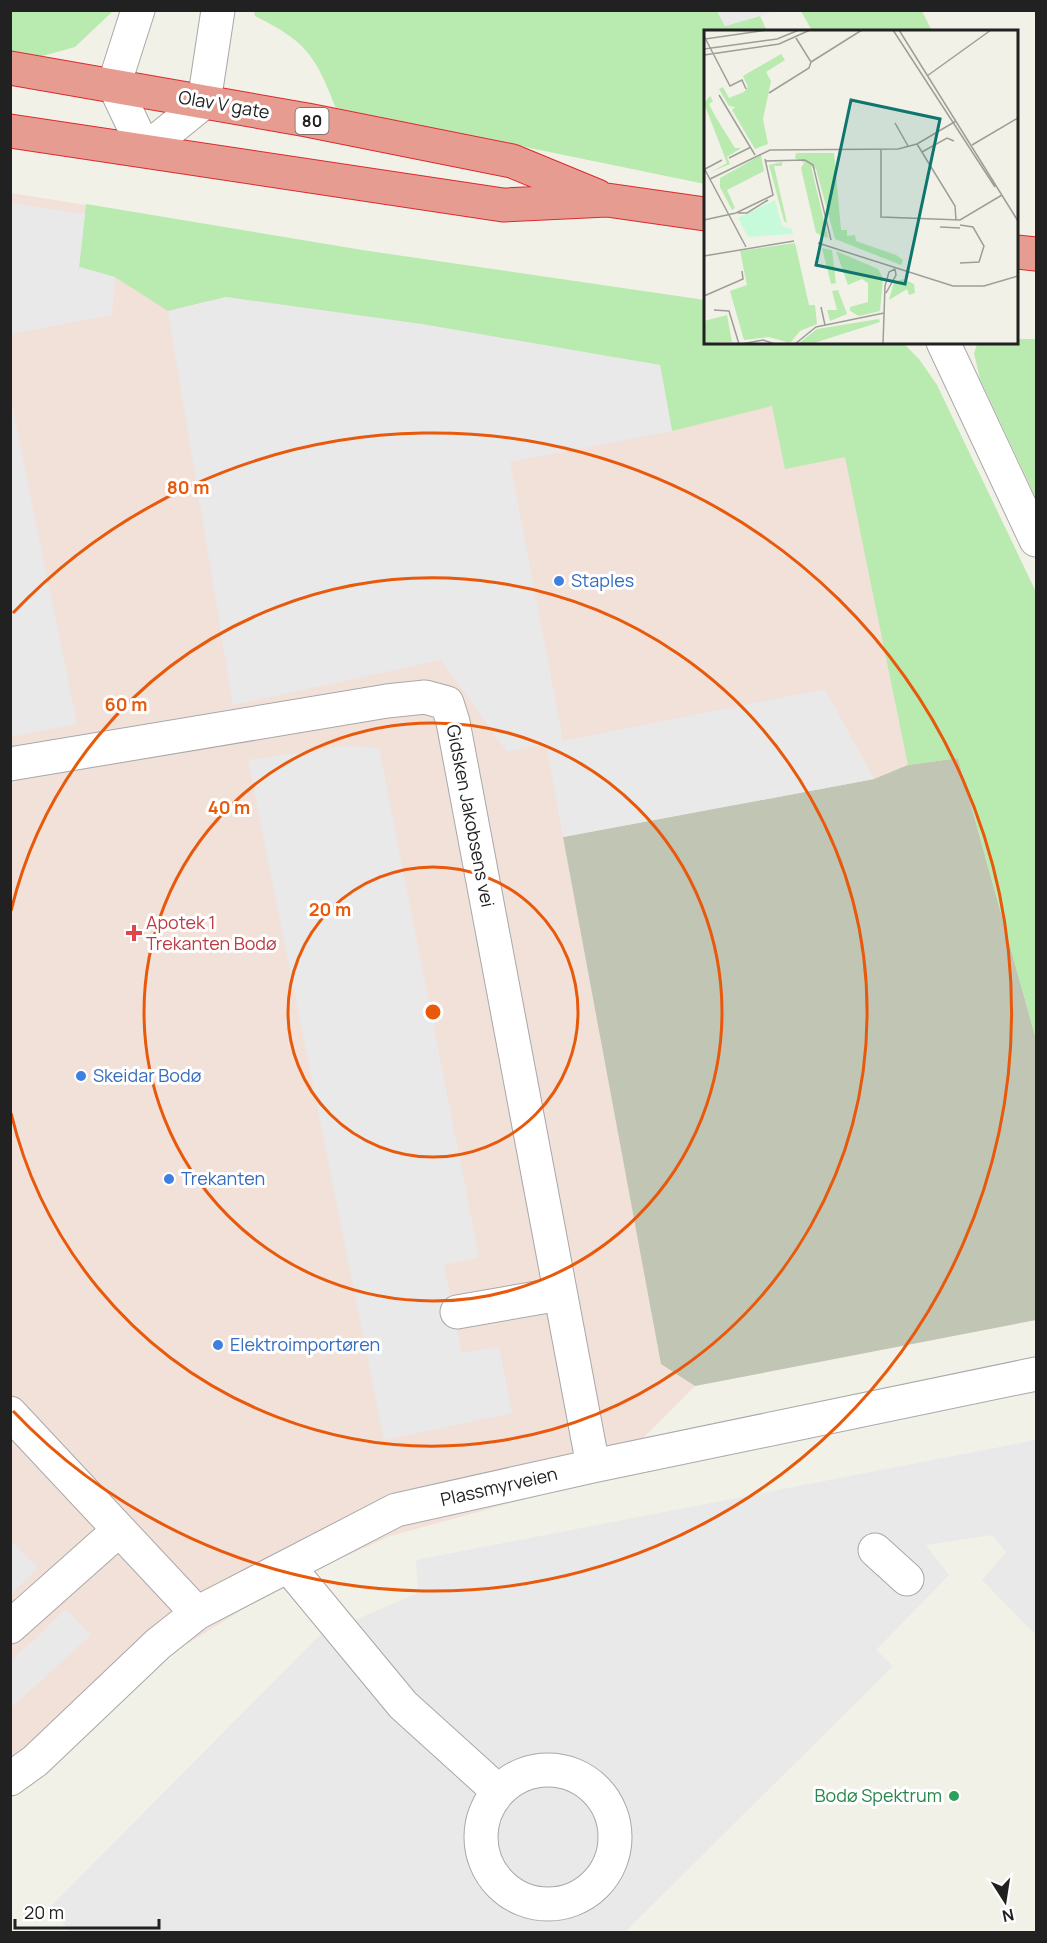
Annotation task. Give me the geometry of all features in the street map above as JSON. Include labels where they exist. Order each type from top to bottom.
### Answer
[{"type":"highway","name":"Olav V gate","points":[[10,68],[114,85],[512,161],[607,200]]},
{"type":"highway","name":"Olav V gate","points":[[10,131],[503,205],[607,200],[704,214]]},
{"type":"highway","points":[[1017,252],[1036,254]]},
{"type":"street","points":[[138,10],[114,85],[145,150],[204,102],[218,10]]},
{"type":"street","points":[[944,344],[1036,540]]},
{"type":"street","name":"Gidsken Jakobsens vei","points":[[10,764],[387,701],[425,696],[447,703],[453,722],[593,1466]]},
{"type":"street","points":[[457,1312],[560,1294]]},
{"type":"street","name":"Plassmyrveien","points":[[10,1796],[23,1770],[158,1644],[197,1613],[396,1510],[593,1466],[1036,1374]]},
{"type":"street","points":[[10,1413],[197,1613]]},
{"type":"street","points":[[10,1627],[119,1530]]},
{"type":"street","points":[[875,1550],[907,1579]]},
{"type":"street","points":[[288,1566],[403,1705],[498,1791]]},
{"type":"street","points":[[536,1770],[558,1770],[580,1777],[597,1790],[610,1809],[616,1830],[614,1852],[607,1870],[595,1885],[580,1897],[562,1903],[540,1904],[520,1898],[502,1886],[489,1869],[482,1848],[481,1827],[488,1807],[498,1791],[515,1778],[536,1770]]},
{"type":"shaded area","points":[[717,11],[775,11],[725,26]]},
{"type":"shaded area","points":[[11,193],[362,250],[704,342],[704,344],[882,344],[958,758],[1036,1320],[695,1386],[603,1478],[390,1536],[275,1589],[149,1668],[11,1782]]},
{"type":"shaded area","points":[[10,203],[85,214],[79,267],[115,277],[112,315],[11,334]]},
{"type":"shaded area","points":[[226,297],[422,324],[660,365],[672,431],[510,462],[563,740],[552,743],[825,689],[874,779],[563,837],[546,744],[507,752],[441,660],[233,705],[168,311]]},
{"type":"shaded area","points":[[10,396],[77,724],[11,737],[10,737]]},
{"type":"shaded area","points":[[344,746],[379,748],[479,1257],[444,1265],[462,1353],[499,1346],[512,1413],[384,1440],[248,760]]},
{"type":"shaded area","points":[[958,758],[1036,1039],[1036,1320],[695,1386],[661,1364],[563,837],[874,779],[908,765]]},
{"type":"shaded area","points":[[1036,1440],[1036,1635],[982,1580],[1006,1552],[992,1535],[926,1545],[949,1575],[876,1650],[893,1666],[625,1932],[70,1932],[50,1907],[320,1635],[418,1593],[416,1560]]},
{"type":"shaded area","points":[[11,1541],[38,1568],[11,1594]]},
{"type":"shaded area","points":[[66,1609],[91,1635],[11,1708],[11,1661]]},
{"type":"green space","points":[[717,10],[725,26],[760,16],[767,30],[704,30],[704,184],[336,108],[322,75],[307,52],[287,34],[255,16],[254,11]]},
{"type":"green space","points":[[10,11],[113,11],[75,47],[35,58],[11,56]]},
{"type":"green space","points":[[801,11],[922,11],[932,30],[811,30]]},
{"type":"green space","points":[[86,204],[362,250],[704,300],[704,344],[904,344],[919,359],[937,385],[1036,592],[1036,1039],[958,758],[908,765],[845,457],[785,469],[772,406],[672,431],[660,365],[226,297],[168,311],[115,277],[79,267]]},
{"type":"green space","points":[[1017,339],[1036,339],[1036,498],[980,379],[974,353],[977,344],[1017,344]]},
{"type":"place","name":"Staples","points":[[559,581]]},
{"type":"place","name":"Apotek 1 Trekanten Bodø","points":[[134,933]]},
{"type":"place","name":"Skeidar Bodø","points":[[81,1076]]},
{"type":"place","name":"Trekanten","points":[[169,1179]]},
{"type":"place","name":"Elektroimportøren","points":[[218,1345]]},
{"type":"place","name":"Bodø Spektrum","points":[[954,1796]]}]
